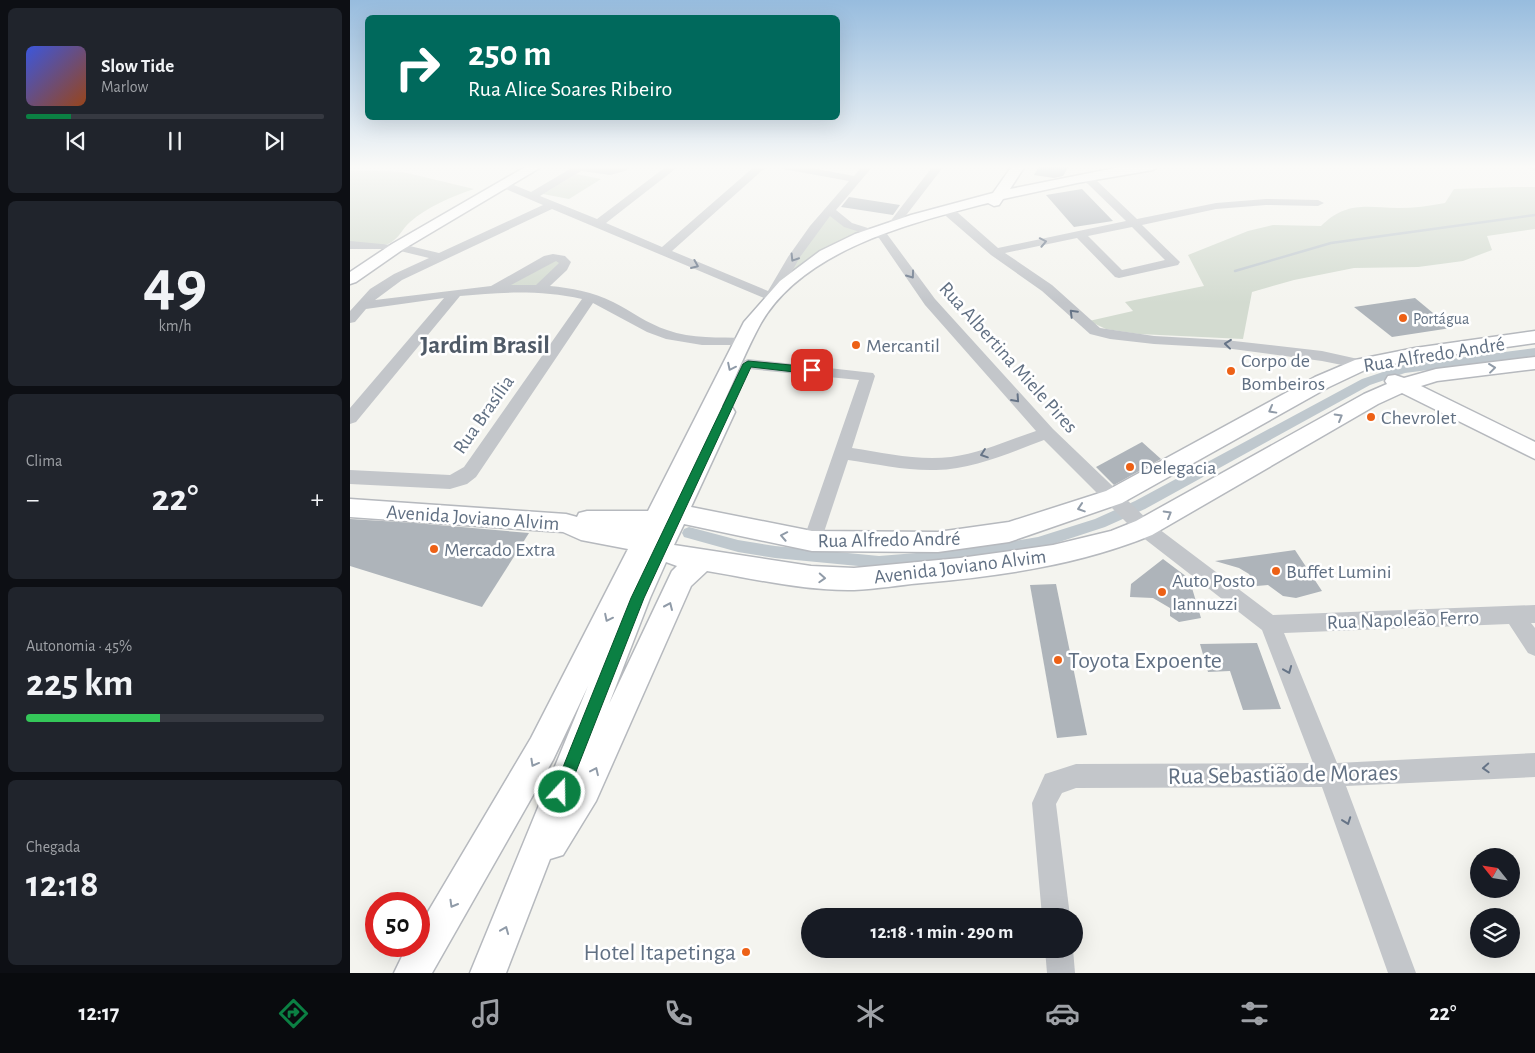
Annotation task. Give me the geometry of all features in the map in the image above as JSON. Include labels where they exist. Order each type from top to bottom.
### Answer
[{"type":"main road","points":[[350,279],[393,247],[414,223],[431,211]]},
{"type":"main road","points":[[350,273],[456,211]]},
{"type":"main road","points":[[488,973],[637,598],[660,532],[753,322],[771,297],[810,265],[833,251],[883,232],[949,212]]},
{"type":"main road","points":[[428,213],[428,216],[432,219],[449,217]]},
{"type":"main road","points":[[412,973],[542,749],[660,532],[774,312],[787,295],[818,269],[834,258],[883,232]]},
{"type":"main road","name":"Rua Alfredo André","points":[[660,532],[812,541],[938,542],[1009,532],[1116,499],[1322,382],[1367,366],[1415,354],[1535,337]]},
{"type":"main road","name":"Avenida Joviano Alvim","points":[[350,508],[566,523],[581,530],[660,532],[677,556],[811,577],[862,579],[960,569],[1052,556],[1114,540],[1139,523],[1405,386],[1436,375],[1535,363]]},
{"type":"main road","points":[[1367,366],[1535,451]]},
{"type":"main road","points":[[523,886],[585,790],[681,579],[694,566],[705,560]]},
{"type":"street","points":[[350,319],[386,284],[538,211]]},
{"type":"street","points":[[568,211],[771,297],[794,257],[828,211]]},
{"type":"street","points":[[598,224],[615,211]]},
{"type":"street","points":[[663,252],[710,211]]},
{"type":"street","points":[[831,211],[848,225],[883,232],[900,211]]},
{"type":"street","points":[[1080,235],[1119,274],[1174,262],[1123,211]]},
{"type":"street","points":[[995,252],[1191,211]]},
{"type":"street","points":[[949,212],[995,252],[1047,288],[1087,326],[1110,335],[1225,344],[1322,356],[1367,366]]},
{"type":"street","name":"Rua Albertina Miele Pires","points":[[883,232],[930,302],[1047,433],[1139,523],[1270,624]]},
{"type":"street","points":[[350,245],[393,247],[440,257]]},
{"type":"street","points":[[493,290],[548,259],[558,257],[562,259],[564,262],[563,267],[538,290]]},
{"type":"street","points":[[362,306],[493,290],[538,290],[590,297],[661,333],[685,340],[744,342]]},
{"type":"street","points":[[350,418],[455,294]]},
{"type":"street","name":"Rua Brasília","points":[[350,477],[450,482],[461,479],[470,472],[590,297]]},
{"type":"street","points":[[748,364],[868,376],[812,541]]},
{"type":"street","points":[[842,453],[936,464],[966,460],[1047,433]]},
{"type":"street","name":"Rua Napoleão Ferro","points":[[1270,624],[1535,614]]},
{"type":"street","points":[[1514,615],[1535,646]]},
{"type":"street","points":[[1270,624],[1330,775],[1402,973]]},
{"type":"street","name":"Rua Sebastião de Moraes","points":[[1055,908],[1044,803],[1054,783],[1076,776],[1330,775],[1535,766]]},
{"type":"street","points":[[1060,958],[1061,973]]},
{"type":"shaded area","points":[[350,211],[425,211],[410,222],[395,240],[388,244],[350,243]]},
{"type":"shaded area","points":[[1535,211],[1535,229],[1487,236],[1492,250],[1463,261],[1418,267],[1354,268],[1294,280],[1252,292],[1243,339],[1139,334],[1106,329],[1089,321],[1133,311],[1125,302],[1204,286],[1188,255],[1248,231],[1273,225],[1321,226],[1339,212]]},
{"type":"shaded area","points":[[829,212],[869,234],[776,291]]},
{"type":"shaded area","points":[[555,259],[563,263],[538,289],[496,289]]},
{"type":"building","points":[[870,211],[896,211],[893,215]]},
{"type":"building","points":[[1060,211],[1104,211],[1113,221],[1074,227]]},
{"type":"building","name":"Portágua","points":[[1415,298],[1451,328],[1392,337],[1354,307]]},
{"type":"building","name":"Delegacia","points":[[1142,442],[1161,459],[1114,485],[1096,467]]},
{"type":"building","name":"Mercado Extra","points":[[350,519],[529,533],[482,607],[350,566]]},
{"type":"building","name":"Buffet Lumini","points":[[1295,550],[1322,591],[1296,598],[1283,596],[1268,585],[1257,586],[1249,574],[1239,568],[1215,561]]},
{"type":"building","name":"Auto Posto Iannuzzi","points":[[1163,559],[1195,583],[1192,588],[1201,618],[1179,622],[1170,616],[1170,608],[1153,598],[1130,597],[1131,584]]},
{"type":"building","name":"Toyota Expoente","points":[[1056,584],[1087,735],[1057,738],[1030,585]]},
{"type":"building","points":[[1257,643],[1281,709],[1243,710],[1230,671],[1208,672],[1200,644]]},
{"type":"waterway","points":[[1235,271],[1331,243],[1535,215]]},
{"type":"waterway","points":[[689,533],[738,546],[775,552],[879,562],[966,555],[1038,543],[1100,523],[1140,505],[1366,382],[1404,369],[1535,352]]},
{"type":"place","name":"Portágua","points":[[1403,318]]},
{"type":"place","name":"Mercantil","points":[[856,345]]},
{"type":"place","name":"Corpo de Bombeiros","points":[[1231,371]]},
{"type":"place","name":"Chevrolet","points":[[1371,417]]},
{"type":"place","name":"Delegacia","points":[[1130,467]]},
{"type":"place","name":"Mercado Extra","points":[[434,549]]},
{"type":"place","name":"Buffet Lumini","points":[[1276,571]]},
{"type":"place","name":"Auto Posto Iannuzzi","points":[[1162,592]]},
{"type":"place","name":"Toyota Expoente","points":[[1058,660]]},
{"type":"place","name":"Hotel Itapetinga","points":[[746,952]]},
{"type":"district","name":"Jardim Brasil","points":[[485,344]]},
{"type":"route","points":[[560,792],[637,598],[748,364],[812,370]]}]
